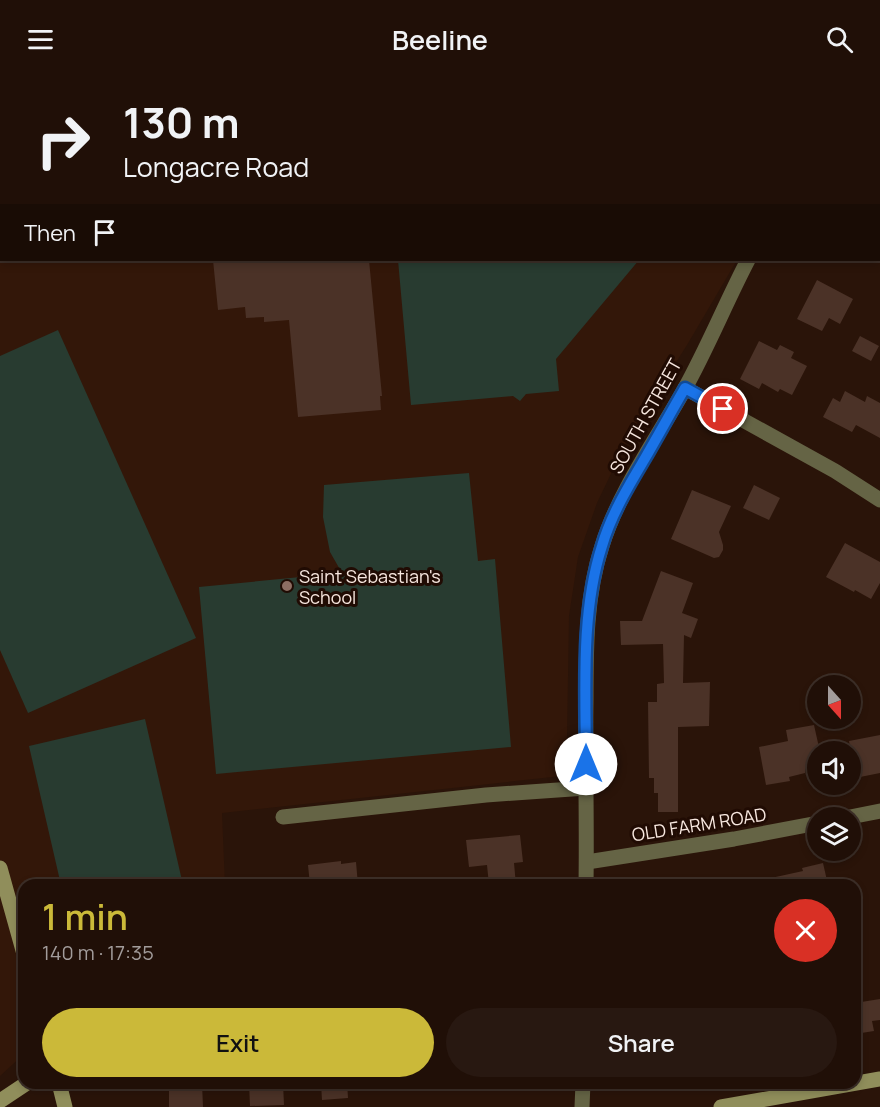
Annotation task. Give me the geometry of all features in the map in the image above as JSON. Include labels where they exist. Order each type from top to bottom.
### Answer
[{"type":"main road","points":[[0,868],[18,932]]},
{"type":"main road","points":[[861,1082],[880,1079]]},
{"type":"main road","points":[[0,1101],[18,1089]]},
{"type":"main road","points":[[60,1089],[65,1107]]},
{"type":"main road","points":[[721,1107],[823,1089]]},
{"type":"street","name":"SOUTH STREET","points":[[586,879],[586,658],[594,575],[611,520],[685,388],[748,261]]},
{"type":"street","points":[[685,388],[835,471],[880,500]]},
{"type":"street","points":[[283,816],[486,795],[586,788]]},
{"type":"street","points":[[861,815],[880,811]]},
{"type":"street","name":"OLD FARM ROAD","points":[[587,862],[807,825]]},
{"type":"street","points":[[582,1107],[583,1089]]},
{"type":"shaded area","name":"Saint Sebastian's School","points":[[0,261],[736,261],[628,438],[597,503],[578,557],[569,616],[567,737],[571,775],[222,813],[225,879],[18,879],[18,1060],[0,1076]]},
{"type":"green space","points":[[398,261],[638,261],[556,359],[559,391],[526,394],[520,401],[513,396],[411,405]]},
{"type":"green space","points":[[58,330],[196,638],[28,713],[0,650],[0,356]]},
{"type":"green space","points":[[469,473],[478,561],[495,559],[511,747],[216,774],[199,587],[342,573],[330,552],[323,517],[324,485]]},
{"type":"green space","points":[[145,719],[182,879],[60,879],[29,746]]},
{"type":"building","points":[[213,261],[369,261],[382,396],[380,396],[381,410],[298,417],[289,320],[264,322],[264,317],[246,318],[245,307],[218,310]]},
{"type":"building","points":[[817,280],[853,299],[840,324],[829,318],[822,331],[797,319]]},
{"type":"building","points":[[860,336],[879,346],[871,361],[852,351]]},
{"type":"building","points":[[759,341],[777,350],[780,345],[794,352],[791,358],[807,366],[792,395],[780,389],[778,392],[762,383],[759,389],[740,379]]},
{"type":"building","points":[[845,391],[865,402],[867,396],[880,403],[880,438],[856,425],[852,432],[823,417],[833,398],[840,402]]},
{"type":"building","points":[[754,485],[780,498],[769,520],[743,508]]},
{"type":"building","points":[[692,490],[731,506],[719,532],[723,550],[719,557],[714,558],[671,539]]},
{"type":"building","points":[[845,543],[880,562],[880,583],[871,599],[826,577]]},
{"type":"building","points":[[661,571],[693,583],[682,613],[698,619],[691,638],[684,635],[683,683],[710,682],[709,726],[678,727],[678,812],[658,812],[658,793],[654,793],[654,778],[649,778],[648,702],[657,702],[657,684],[664,683],[663,644],[621,645],[620,621],[642,621]]},
{"type":"building","points":[[807,726],[807,729],[815,729],[818,741],[807,741],[805,773],[789,777],[790,781],[766,785],[759,747],[788,741],[786,730]]},
{"type":"building","points":[[880,735],[880,773],[861,777],[861,741],[849,741]]},
{"type":"building","points":[[520,835],[523,862],[514,863],[515,879],[488,879],[487,865],[469,867],[466,840]]},
{"type":"building","points":[[341,861],[341,864],[356,862],[357,879],[309,879],[308,865]]},
{"type":"building","points":[[823,863],[827,879],[771,879],[803,871],[802,868]]},
{"type":"building","points":[[880,999],[880,1020],[872,1021],[874,1031],[861,1033],[861,1002]]},
{"type":"building","points":[[202,1089],[203,1107],[169,1107],[169,1091]]},
{"type":"building","points":[[249,1089],[283,1089],[284,1105],[250,1106]]},
{"type":"building","points":[[321,1089],[347,1089],[348,1098],[322,1100]]},
{"type":"place","name":"Saint Sebastian's School","points":[[287,586]]},
{"type":"route","points":[[586,764],[586,658],[589,609],[594,575],[611,520],[685,388],[723,409]]}]
